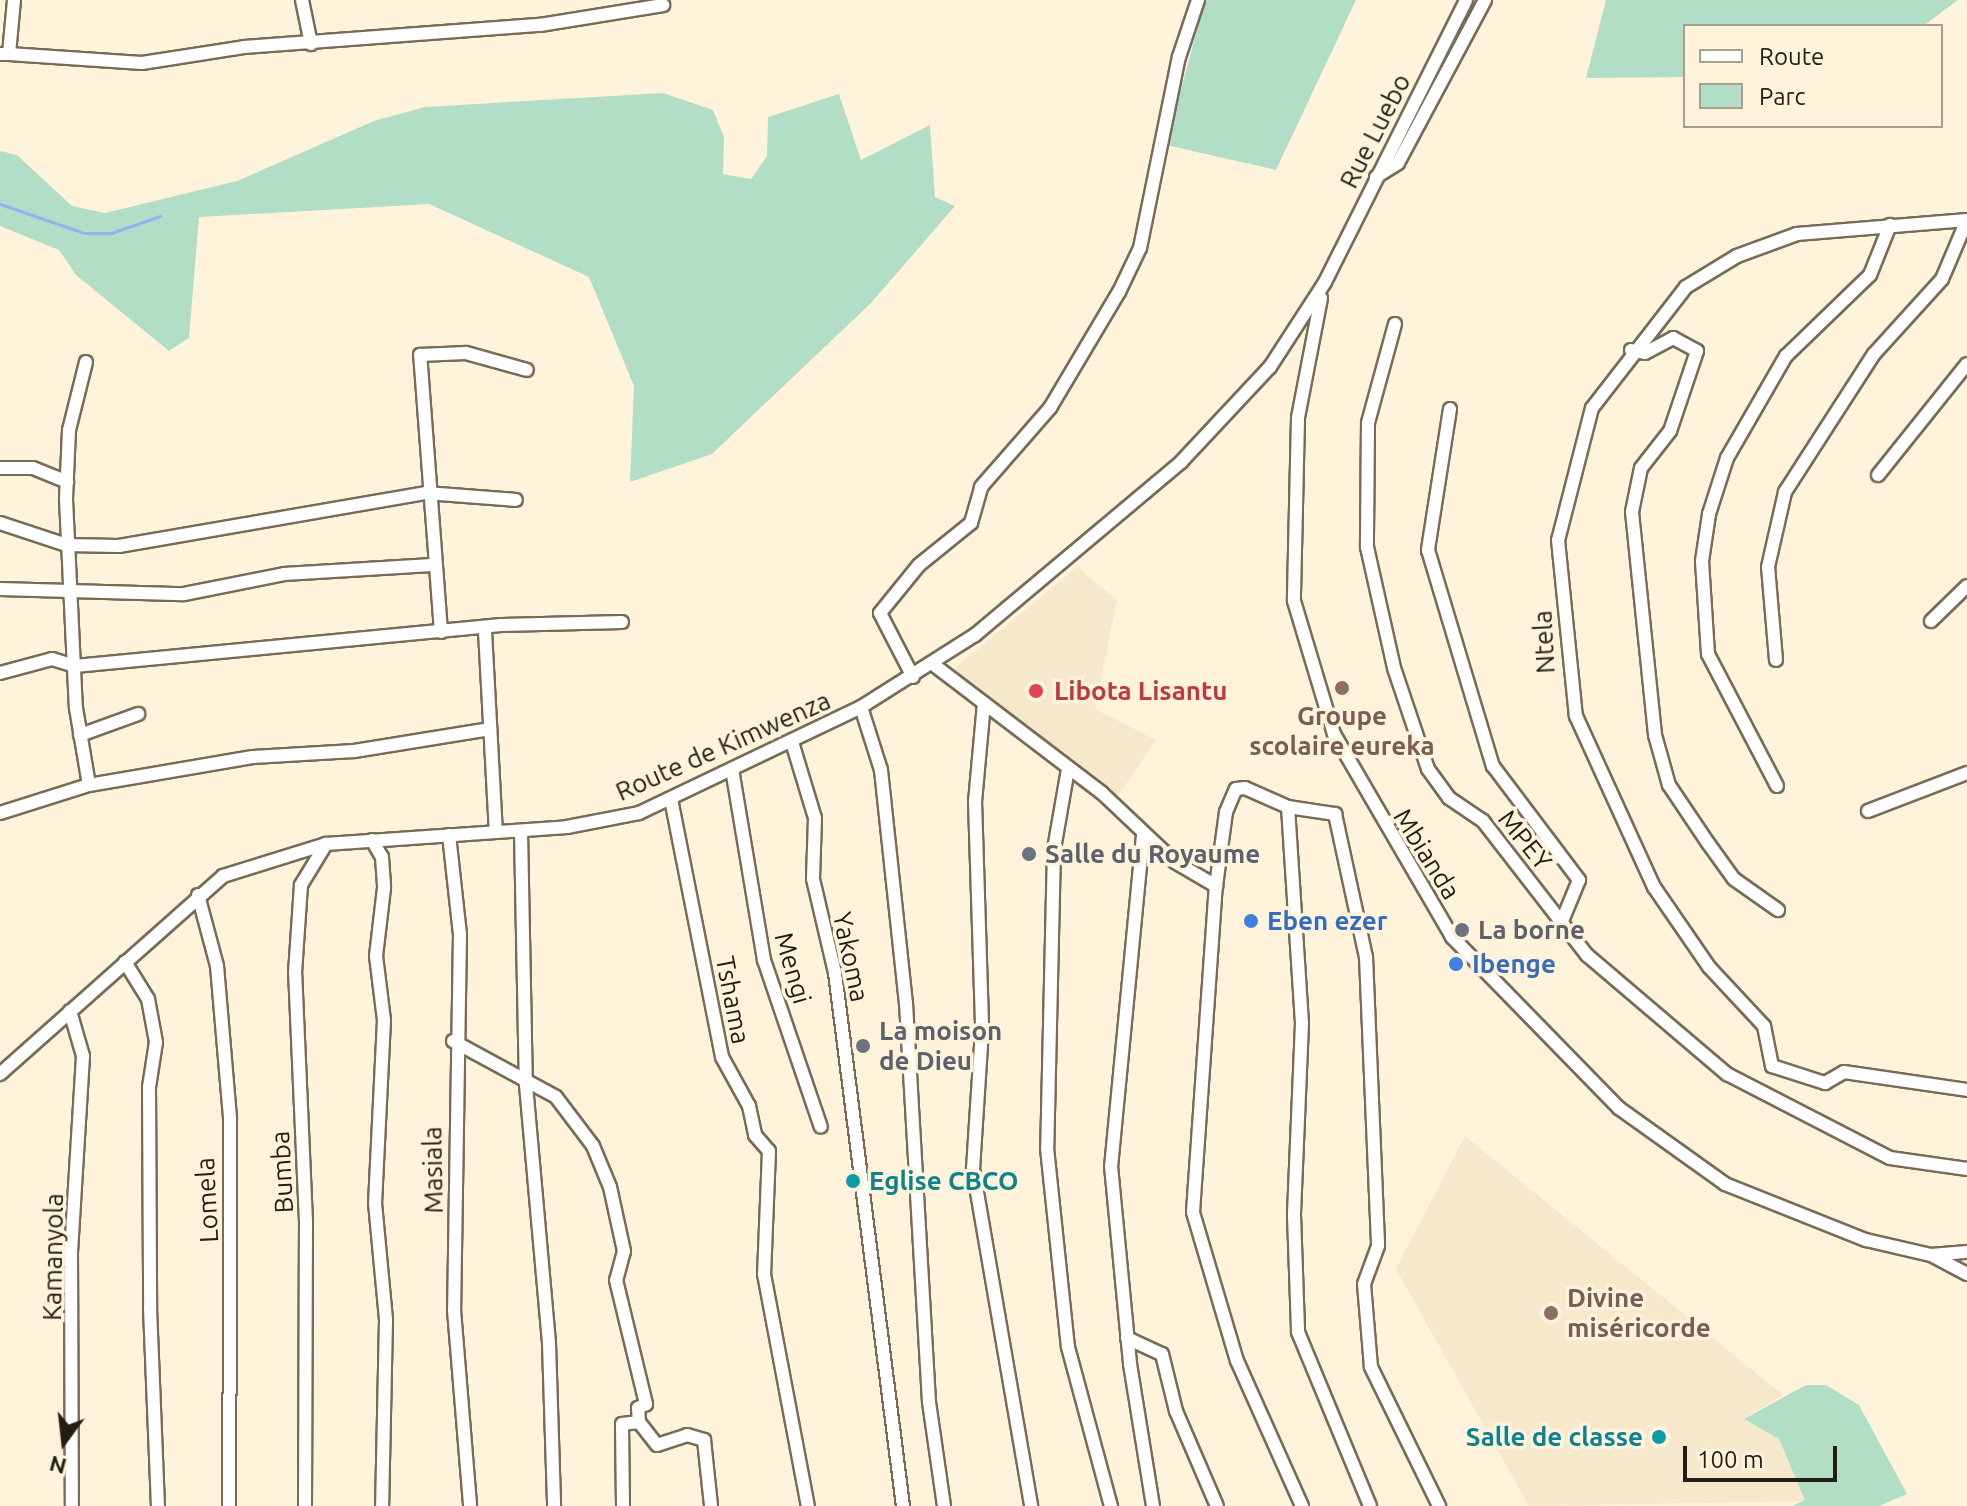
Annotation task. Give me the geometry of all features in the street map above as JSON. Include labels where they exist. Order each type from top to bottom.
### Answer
[{"type":"street","points":[[14,0],[4,54],[142,63],[311,44],[540,25],[663,5]]},
{"type":"street","points":[[302,0],[311,44]]},
{"type":"street","points":[[913,677],[880,613],[919,565],[971,523],[981,487],[1048,410],[1119,292],[1140,248],[1179,57],[1198,0]]},
{"type":"street","name":"Rue Luebo","points":[[1325,282],[1466,0]]},
{"type":"street","points":[[1376,177],[1398,163],[1485,0]]},
{"type":"street","points":[[1776,660],[1768,567],[1785,492],[1874,354],[1942,279],[1967,220]]},
{"type":"street","name":"Ntela","points":[[1967,220],[1797,234],[1737,256],[1676,295],[1631,350],[1592,408],[1558,540],[1569,698],[1601,774],[1666,908],[1764,1026],[1772,1066],[1825,1083],[1844,1072],[1967,1090]]},
{"type":"street","points":[[1777,786],[1708,654],[1702,561],[1709,514],[1727,458],[1786,356],[1870,275],[1890,225]]},
{"type":"street","name":"Route de Kimwenza","points":[[0,1074],[223,876],[326,844],[521,831],[603,822],[671,799],[792,742],[934,665],[1044,581],[1192,451],[1270,367],[1325,282]]},
{"type":"street","name":"Mbianda","points":[[1325,282],[1302,372],[1294,601],[1334,734],[1410,871],[1488,978],[1582,1074],[1678,1154],[1786,1213],[1931,1255],[1967,1252]]},
{"type":"street","name":"MPEY","points":[[1395,324],[1368,423],[1365,490],[1369,566],[1394,668],[1428,769],[1449,798],[1483,821],[1562,921],[1630,998],[1727,1074],[1890,1158],[1967,1169]]},
{"type":"street","points":[[1631,350],[1645,353],[1673,338],[1697,351],[1670,431],[1641,468],[1632,512],[1655,735],[1669,785],[1708,843],[1734,879],[1778,910]]},
{"type":"street","points":[[441,632],[426,493],[421,351],[466,353],[527,370]]},
{"type":"street","points":[[86,362],[69,430],[67,545],[80,735],[89,785]]},
{"type":"street","points":[[1878,475],[1967,364]]},
{"type":"street","points":[[1450,409],[1428,550],[1493,766],[1579,880],[1562,921]]},
{"type":"street","points":[[0,468],[33,468],[67,482]]},
{"type":"street","points":[[0,523],[67,545],[138,545],[426,493],[516,500]]},
{"type":"street","points":[[0,589],[196,593],[284,574],[432,565]]},
{"type":"street","points":[[1931,621],[1967,586]]},
{"type":"street","points":[[0,673],[52,659],[75,666],[441,632],[622,622]]},
{"type":"street","points":[[485,631],[496,832]]},
{"type":"street","points":[[934,665],[1068,769],[1143,835],[1216,886]]},
{"type":"street","points":[[984,703],[975,801],[982,1030],[973,1169],[1031,1506]]},
{"type":"street","points":[[861,707],[881,770],[906,1003],[929,1402],[944,1506]]},
{"type":"street","points":[[80,735],[138,714]]},
{"type":"street","points":[[0,813],[89,785],[490,729]]},
{"type":"street","name":"Yakoma","points":[[792,742],[815,818],[813,879],[835,973],[903,1506]]},
{"type":"street","name":"Mengi","points":[[732,769],[764,960],[821,1127]]},
{"type":"street","points":[[1068,769],[1054,849],[1047,1148],[1068,1347],[1111,1506]]},
{"type":"street","points":[[1868,811],[1967,773]]},
{"type":"street","points":[[1302,1506],[1237,1361],[1193,1212],[1216,886],[1236,789],[1288,807],[1335,814],[1361,928],[1378,1246],[1366,1264],[1363,1314],[1381,1400],[1439,1506]]},
{"type":"street","name":"Tshama","points":[[671,799],[722,1057],[749,1106],[755,1135],[769,1151],[764,1274],[808,1506]]},
{"type":"street","points":[[1288,807],[1302,1023],[1297,1321],[1370,1506]]},
{"type":"street","points":[[521,831],[526,1085],[549,1343],[554,1506]]},
{"type":"street","name":"Masiala","points":[[449,835],[460,934],[453,1041],[460,1087],[454,1310],[470,1506]]},
{"type":"street","points":[[1143,835],[1111,1166],[1127,1338],[1153,1506]]},
{"type":"street","points":[[372,840],[382,857],[384,888],[375,1188],[386,1320],[382,1506]]},
{"type":"street","name":"Bumba","points":[[305,1506],[306,1222],[295,973],[301,885],[326,844]]},
{"type":"street","name":"Lomela","points":[[198,895],[217,966],[230,1119],[229,1506]]},
{"type":"street","points":[[125,962],[149,1001],[156,1042],[149,1087],[150,1308],[158,1506]]},
{"type":"street","name":"Kamanyola","points":[[70,1011],[83,1056],[71,1253],[72,1506]]},
{"type":"street","points":[[453,1041],[526,1085],[558,1099],[593,1146],[610,1187],[624,1251],[616,1280],[643,1375],[639,1422],[657,1445],[687,1435],[704,1440],[711,1506]]},
{"type":"street","points":[[1931,1255],[1967,1274]]},
{"type":"street","points":[[1127,1338],[1162,1354],[1176,1411],[1217,1506]]},
{"type":"street","points":[[623,1506],[622,1424],[639,1422]]},
{"type":"shaded area","name":"Libota Lisantu","points":[[1077,567],[1117,600],[1095,709],[1156,740],[1115,800],[950,672]]},
{"type":"shaded area","name":"Divine miséricorde","points":[[1465,1136],[1783,1395],[1745,1418],[1779,1439],[1806,1501],[1529,1506],[1396,1269]]},
{"type":"green space","points":[[1205,0],[1356,0],[1276,170],[1166,145]]},
{"type":"green space","points":[[1606,0],[1958,0],[1926,24],[1683,24],[1683,77],[1586,78]]},
{"type":"green space","points":[[663,93],[713,110],[724,137],[723,174],[751,179],[767,156],[768,117],[839,94],[861,160],[930,125],[935,197],[955,206],[871,303],[712,454],[630,482],[634,386],[589,277],[429,204],[199,217],[189,338],[169,351],[76,275],[59,250],[0,226],[0,151],[17,155],[72,206],[105,213],[237,181],[374,121],[425,107]]},
{"type":"green space","points":[[1806,1385],[1826,1385],[1859,1405],[1907,1494],[1879,1506],[1792,1506],[1805,1500],[1779,1439],[1744,1419]]},
{"type":"waterway","points":[[0,204],[84,233],[111,233],[160,216]]},
{"type":"place","name":"Groupe scolaire eureka","points":[[1342,688]]},
{"type":"place","name":"Libota Lisantu","points":[[1036,691]]},
{"type":"place","name":"Salle du Royaume","points":[[1029,854]]},
{"type":"place","name":"Eben ezer","points":[[1251,921]]},
{"type":"place","name":"La borne","points":[[1462,930]]},
{"type":"place","name":"Ibenge","points":[[1456,964]]},
{"type":"place","name":"La moison de Dieu","points":[[863,1046]]},
{"type":"place","name":"Eglise CBCO","points":[[853,1181]]},
{"type":"place","name":"Divine miséricorde","points":[[1551,1313]]},
{"type":"place","name":"Salle de classe","points":[[1659,1437]]}]
